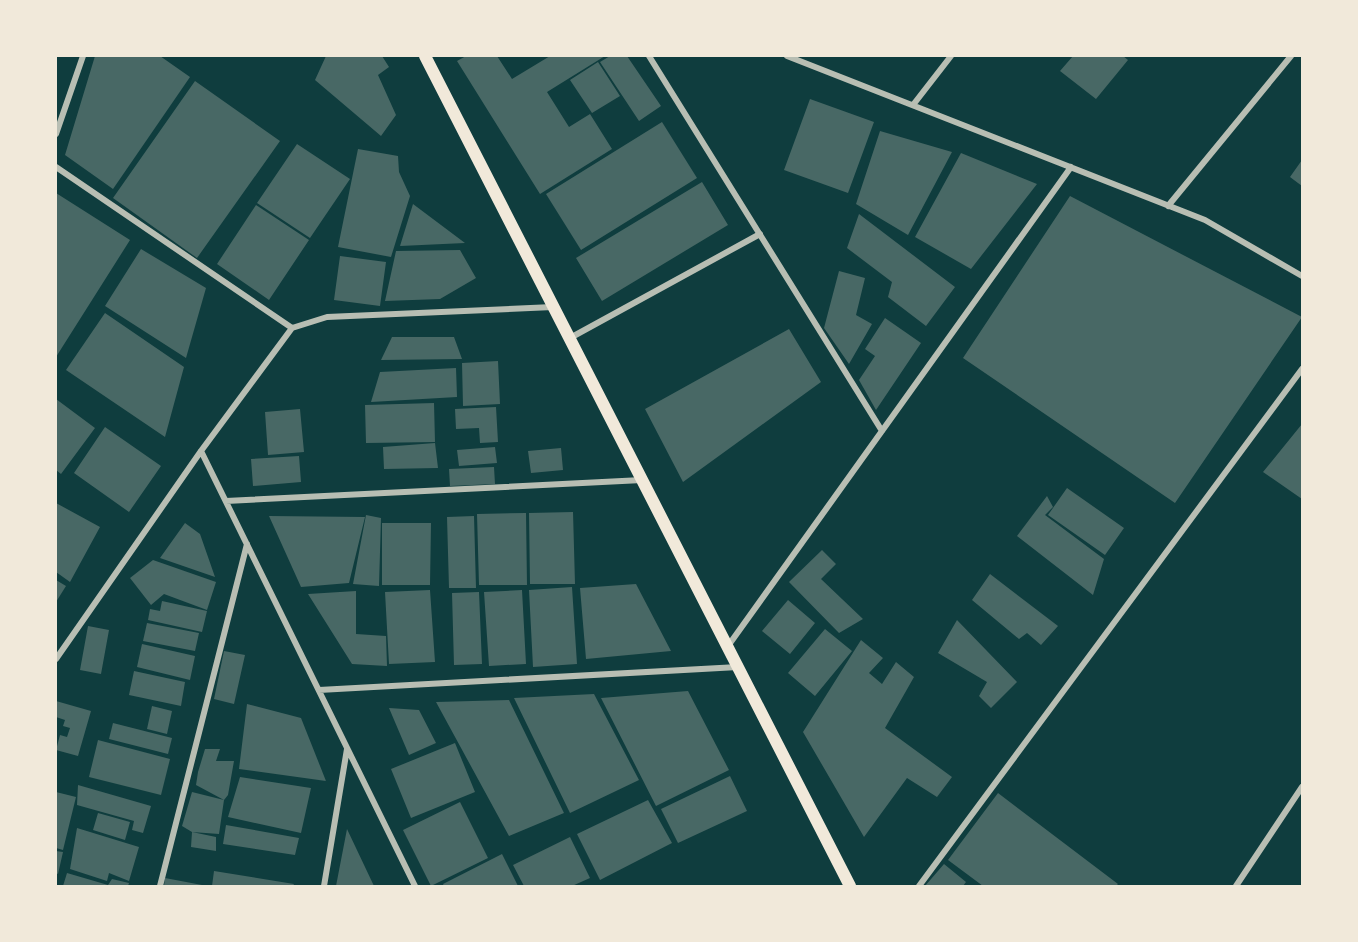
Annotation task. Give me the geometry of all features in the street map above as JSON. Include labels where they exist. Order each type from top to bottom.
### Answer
[{"type":"main road","points":[[424,56],[850,886]]},
{"type":"street","points":[[56,134],[83,56]]},
{"type":"street","points":[[649,56],[882,431]]},
{"type":"street","points":[[786,56],[1205,220],[1302,276]]},
{"type":"street","points":[[913,105],[951,56]]},
{"type":"street","points":[[1168,206],[1291,56]]},
{"type":"street","points":[[56,167],[292,328]]},
{"type":"street","points":[[728,646],[1071,167]]},
{"type":"street","points":[[570,339],[760,234]]},
{"type":"street","points":[[56,659],[201,451],[292,328],[327,317],[553,307]]},
{"type":"street","points":[[919,886],[1302,369]]},
{"type":"street","points":[[201,451],[415,886]]},
{"type":"street","points":[[226,501],[642,479]]},
{"type":"street","points":[[160,886],[247,544]]},
{"type":"street","points":[[319,690],[739,667]]},
{"type":"street","points":[[324,886],[348,749]]},
{"type":"street","points":[[1236,886],[1302,787]]},
{"type":"building","points":[[95,56],[160,56],[190,77],[113,189],[65,155]]},
{"type":"building","points":[[326,56],[382,56],[389,67],[378,75],[396,115],[381,136],[315,80]]},
{"type":"building","points":[[466,56],[497,56],[512,79],[550,56],[605,56],[547,92],[569,127],[590,114],[612,149],[540,194],[457,61]]},
{"type":"building","points":[[610,56],[627,56],[661,106],[639,121],[600,62]]},
{"type":"building","points":[[1073,56],[1123,56],[1128,60],[1096,99],[1060,71]]},
{"type":"building","points":[[598,62],[620,96],[592,113],[570,80]]},
{"type":"building","points":[[195,81],[280,141],[197,258],[113,198]]},
{"type":"building","points":[[810,99],[874,122],[848,193],[784,170]]},
{"type":"building","points":[[662,122],[697,178],[581,250],[546,194]]},
{"type":"building","points":[[880,131],[952,152],[908,235],[856,204]]},
{"type":"building","points":[[297,144],[350,179],[310,238],[257,203]]},
{"type":"building","points":[[358,149],[398,156],[399,172],[410,196],[391,257],[338,247]]},
{"type":"building","points":[[961,153],[1037,184],[971,269],[915,237]]},
{"type":"building","points":[[1302,160],[1302,186],[1290,177]]},
{"type":"building","points":[[702,182],[728,225],[602,301],[576,258]]},
{"type":"building","points":[[56,193],[130,240],[56,357]]},
{"type":"building","points":[[1070,196],[1302,317],[1175,503],[963,358]]},
{"type":"building","points":[[413,204],[465,243],[400,246]]},
{"type":"building","points":[[256,205],[309,240],[269,300],[217,264]]},
{"type":"building","points":[[859,214],[955,287],[926,326],[888,297],[892,282],[847,248]]},
{"type":"building","points":[[141,249],[206,288],[186,358],[105,306]]},
{"type":"building","points":[[460,250],[476,278],[440,299],[385,301],[396,251]]},
{"type":"building","points":[[340,256],[386,262],[380,306],[334,300]]},
{"type":"building","points":[[839,271],[865,278],[856,315],[872,324],[849,364],[824,328]]},
{"type":"building","points":[[105,313],[184,367],[165,437],[66,370]]},
{"type":"building","points":[[885,318],[921,343],[876,410],[859,380],[875,356],[865,349]]},
{"type":"building","points":[[789,329],[821,382],[683,482],[645,409]]},
{"type":"building","points":[[392,337],[454,337],[462,359],[381,360]]},
{"type":"building","points":[[498,361],[500,404],[463,406],[462,363]]},
{"type":"building","points":[[456,368],[457,397],[371,402],[380,372]]},
{"type":"building","points":[[56,399],[95,428],[61,474],[56,470]]},
{"type":"building","points":[[434,403],[435,442],[366,443],[365,405]]},
{"type":"building","points":[[496,407],[498,442],[480,443],[479,428],[456,429],[455,409]]},
{"type":"building","points":[[300,409],[304,452],[268,455],[265,412]]},
{"type":"building","points":[[1302,424],[1302,499],[1263,472]]},
{"type":"building","points":[[105,427],[161,466],[129,512],[74,473]]},
{"type":"building","points":[[435,443],[438,468],[384,469],[383,447]]},
{"type":"building","points":[[495,447],[497,463],[459,466],[457,450]]},
{"type":"building","points":[[561,448],[563,470],[531,473],[528,451]]},
{"type":"building","points":[[299,456],[301,482],[253,486],[251,459]]},
{"type":"building","points":[[494,467],[495,484],[450,486],[449,469]]},
{"type":"building","points":[[1067,488],[1124,528],[1105,555],[1048,515]]},
{"type":"building","points":[[1047,496],[1053,507],[1045,515],[1104,559],[1093,595],[1017,536]]},
{"type":"building","points":[[56,503],[100,527],[70,582],[56,572]]},
{"type":"building","points":[[573,512],[575,584],[530,584],[529,513]]},
{"type":"building","points":[[526,513],[527,585],[479,585],[477,514]]},
{"type":"building","points":[[366,515],[381,518],[379,586],[353,584]]},
{"type":"building","points":[[269,516],[365,517],[349,583],[301,587]]},
{"type":"building","points":[[474,516],[476,588],[449,588],[447,517]]},
{"type":"building","points":[[185,523],[200,534],[215,577],[160,558]]},
{"type":"building","points":[[382,523],[431,523],[430,585],[382,585]]},
{"type":"building","points":[[822,550],[836,564],[821,579],[863,619],[839,633],[789,582]]},
{"type":"building","points":[[153,560],[216,582],[207,610],[164,594],[151,605],[130,578]]},
{"type":"building","points":[[990,574],[1058,626],[1041,645],[1027,633],[1019,639],[972,600]]},
{"type":"building","points":[[56,580],[66,586],[56,602]]},
{"type":"building","points":[[636,584],[671,651],[586,659],[580,588]]},
{"type":"building","points":[[572,587],[577,664],[533,667],[529,590]]},
{"type":"building","points":[[430,590],[435,662],[389,664],[385,592]]},
{"type":"building","points":[[522,590],[526,664],[489,666],[484,592]]},
{"type":"building","points":[[356,591],[356,634],[386,636],[387,666],[352,664],[308,594]]},
{"type":"building","points":[[479,592],[482,664],[454,665],[452,593]]},
{"type":"building","points":[[788,600],[815,623],[790,654],[762,631]]},
{"type":"building","points":[[162,601],[207,611],[202,632],[148,620],[150,609],[160,611]]},
{"type":"building","points":[[957,620],[1017,682],[991,708],[979,696],[987,682],[938,653]]},
{"type":"building","points":[[147,623],[199,633],[195,651],[143,641]]},
{"type":"building","points":[[88,626],[109,630],[101,674],[80,670]]},
{"type":"building","points":[[825,629],[852,651],[815,696],[788,673]]},
{"type":"building","points":[[861,640],[883,658],[869,673],[882,684],[896,662],[914,677],[885,728],[952,777],[937,797],[907,778],[864,837],[803,732]]},
{"type":"building","points":[[142,644],[195,656],[190,680],[137,667]]},
{"type":"building","points":[[224,651],[245,655],[234,704],[214,699]]},
{"type":"building","points":[[134,671],[185,682],[181,706],[129,695]]},
{"type":"building","points":[[688,691],[729,770],[656,806],[601,698]]},
{"type":"building","points":[[594,694],[639,780],[570,813],[514,698]]},
{"type":"building","points":[[509,700],[564,813],[509,836],[436,702]]},
{"type":"building","points":[[56,701],[91,711],[78,756],[56,750],[60,735],[67,737],[70,728],[63,726],[65,720],[56,717]]},
{"type":"building","points":[[247,704],[301,718],[326,781],[239,769]]},
{"type":"building","points":[[152,706],[172,711],[167,734],[147,729]]},
{"type":"building","points":[[389,708],[419,710],[436,743],[409,755]]},
{"type":"building","points":[[113,723],[172,738],[168,754],[109,739]]},
{"type":"building","points":[[98,740],[170,759],[161,795],[89,777]]},
{"type":"building","points":[[455,743],[475,792],[411,818],[391,769]]},
{"type":"building","points":[[205,749],[220,749],[216,761],[234,761],[228,795],[224,800],[196,785]]},
{"type":"building","points":[[730,776],[747,811],[678,843],[661,809]]},
{"type":"building","points":[[240,777],[311,788],[301,833],[228,817]]},
{"type":"building","points":[[78,785],[151,806],[143,833],[132,830],[134,821],[77,805]]},
{"type":"building","points":[[56,792],[76,797],[63,850],[56,848]]},
{"type":"building","points":[[192,792],[224,800],[219,834],[192,832],[182,826]]},
{"type":"building","points":[[998,793],[1118,884],[1116,886],[983,886],[948,860]]},
{"type":"building","points":[[648,800],[672,843],[600,880],[577,834]]},
{"type":"building","points":[[460,802],[488,858],[431,886],[403,830]]},
{"type":"building","points":[[98,813],[130,822],[125,840],[93,830]]},
{"type":"building","points":[[226,825],[299,838],[295,855],[223,844]]},
{"type":"building","points":[[77,828],[139,847],[129,881],[109,873],[107,881],[70,869]]},
{"type":"building","points":[[347,829],[374,886],[336,886]]},
{"type":"building","points":[[192,832],[216,837],[216,851],[191,847]]},
{"type":"building","points":[[570,837],[590,878],[572,886],[524,886],[513,865]]},
{"type":"building","points":[[56,851],[63,852],[58,874],[56,873]]},
{"type":"building","points":[[502,854],[518,886],[444,886],[443,884]]},
{"type":"building","points":[[944,864],[966,882],[963,886],[925,886]]},
{"type":"building","points":[[214,871],[294,884],[293,886],[212,886]]},
{"type":"building","points":[[67,873],[108,885],[112,879],[129,883],[128,886],[63,886]]},
{"type":"building","points":[[165,878],[202,885],[202,886],[164,886]]}]
